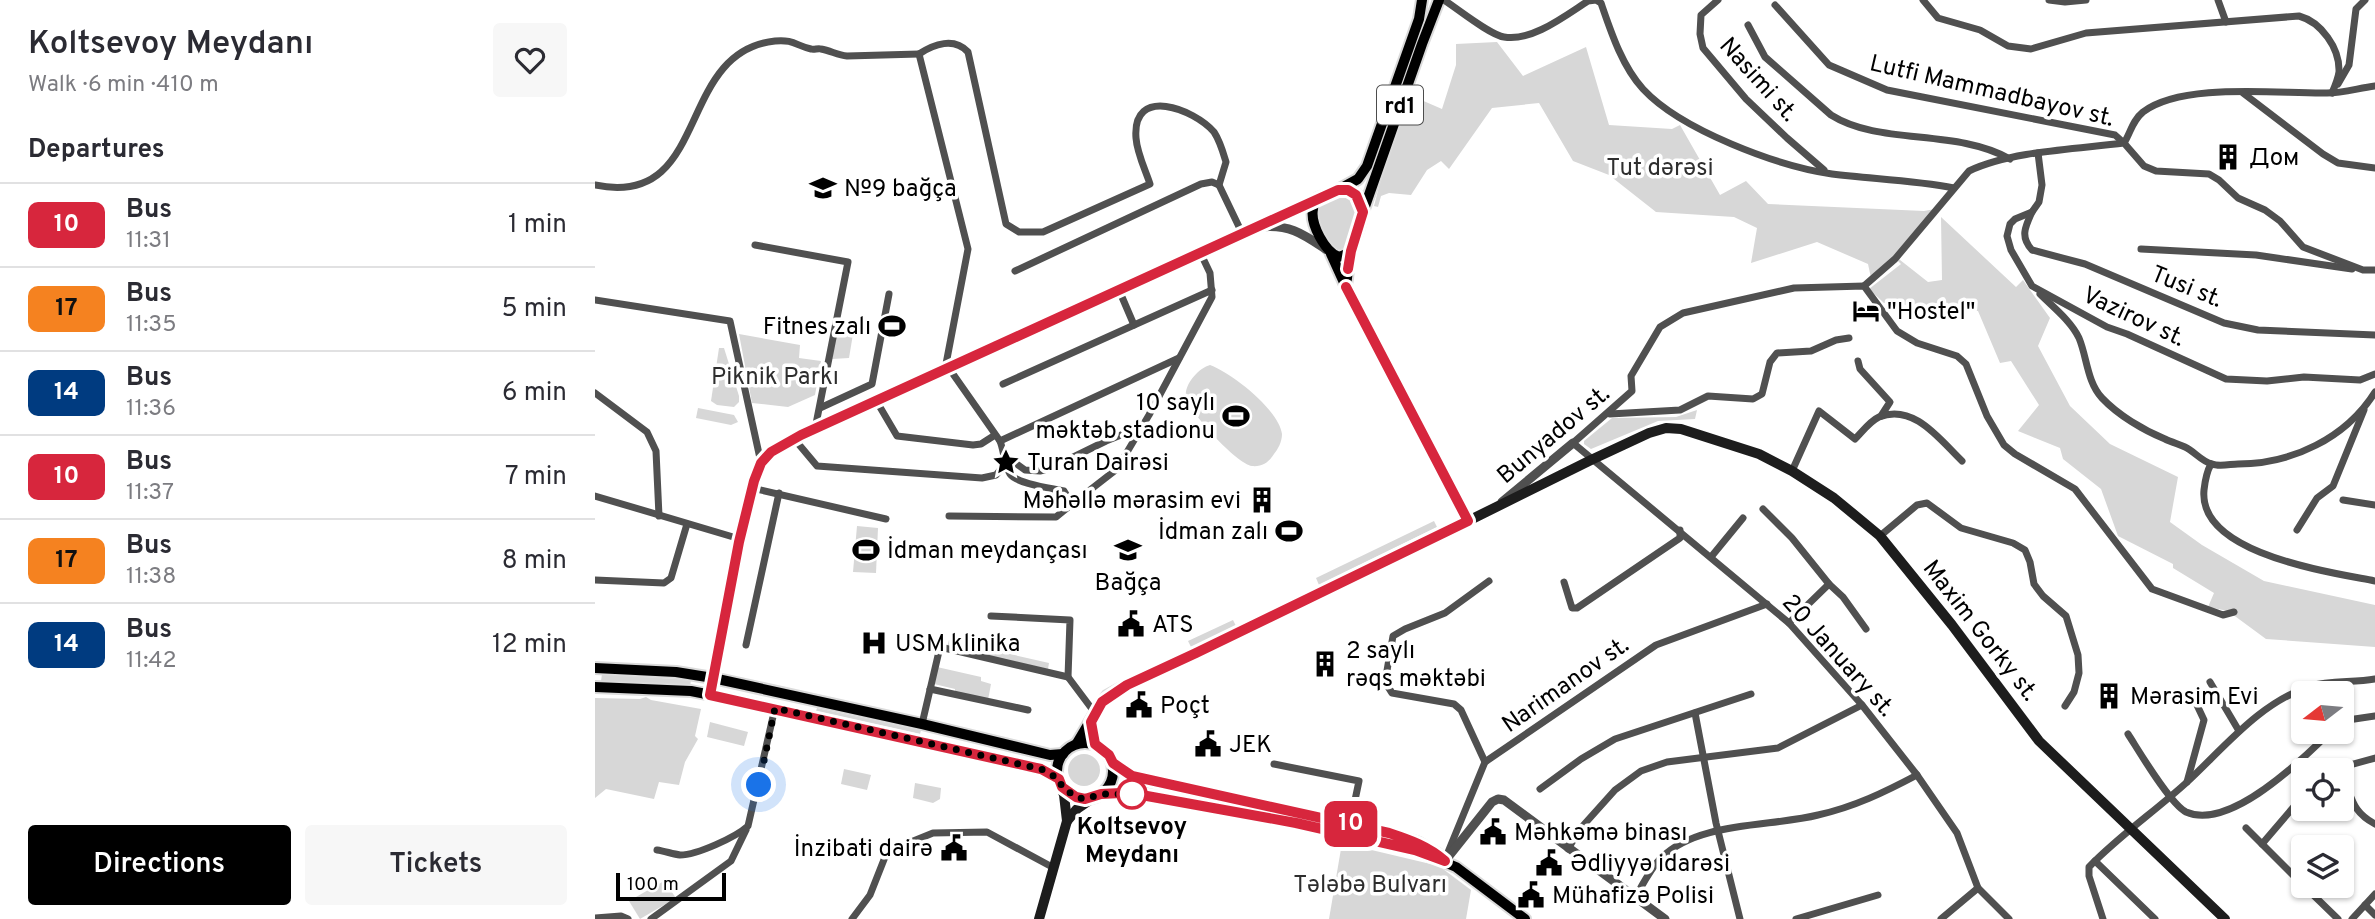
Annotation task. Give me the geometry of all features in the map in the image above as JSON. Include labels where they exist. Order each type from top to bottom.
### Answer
[{"type":"main road","name":"rd1","points":[[1338,190],[1358,179],[1367,166],[1419,19],[1422,0]]},
{"type":"main road","name":"rd1","points":[[1363,212],[1422,44],[1442,0]]},
{"type":"main road","points":[[1346,287],[1351,251],[1363,212],[1356,195],[1348,190],[1338,190],[1318,198],[1313,206],[1313,217],[1346,287],[1467,519]]},
{"type":"main road","points":[[1331,254],[1344,256],[1351,251]]},
{"type":"main road","name":"Maxim Gorky st.","points":[[1591,460],[1649,433],[1666,428],[1681,429],[1759,454],[1834,498],[1880,536],[2039,741],[2225,919]]},
{"type":"main road","points":[[1039,919],[1067,821],[1059,779],[1059,762],[1063,754],[1077,743],[1107,696],[1591,460]]},
{"type":"main road","points":[[595,668],[676,672],[713,678],[1050,755],[1063,754]]},
{"type":"main road","points":[[595,687],[691,691],[1020,764],[1041,769],[1059,779],[1062,787],[1076,797],[1121,793],[1312,822],[1350,824],[1419,843],[1433,850],[1525,919]]},
{"type":"main road","points":[[1093,718],[1095,744]]},
{"type":"main road","points":[[1077,743],[1095,744],[1109,755],[1113,763],[1132,776],[1147,781],[1312,822],[1415,850],[1445,861]]},
{"type":"main road","points":[[1067,821],[1077,809],[1097,796],[1112,780],[1113,763]]},
{"type":"street","points":[[1442,0],[1495,34],[1505,37],[1542,29],[1588,1],[1596,0],[1601,3],[1610,30],[1628,67],[1642,88],[1664,108],[1715,137],[1750,152],[1828,173],[1923,182],[1954,188]]},
{"type":"street","name":"Nasimi st.","points":[[1718,0],[1701,15],[1700,34],[1703,48],[1746,99],[1828,173]]},
{"type":"street","points":[[1923,0],[1938,18],[1980,30],[2008,46],[2031,49],[2086,33],[2284,16],[2308,19],[2335,49],[2339,75],[2332,93]]},
{"type":"street","points":[[2049,0],[2086,0]]},
{"type":"street","points":[[2218,0],[2227,22]]},
{"type":"street","points":[[2332,93],[2349,65],[2356,9],[2365,0]]},
{"type":"street","name":"Lutfi Mammadbayov st.","points":[[1775,5],[1829,65],[1868,83],[1887,90],[2115,135],[2124,144],[2136,119],[2160,103],[2196,94],[2332,93],[2375,86]]},
{"type":"street","points":[[1748,26],[1765,57],[1843,123],[1873,131],[1943,139],[1992,149],[2010,159]]},
{"type":"street","points":[[595,185],[630,187],[656,178],[674,156],[721,69],[734,56],[751,46],[785,40],[810,49],[820,48],[836,55],[847,56],[919,54],[933,46],[953,43],[962,46],[971,57],[1006,224],[1019,232],[1042,232],[1150,184],[1135,136],[1138,119],[1146,108],[1156,105],[1170,106],[1197,119],[1213,131],[1226,162],[1219,185]]},
{"type":"street","points":[[919,54],[968,250],[946,364],[997,438],[1005,452],[1009,471],[1018,481],[1064,491],[1072,504]]},
{"type":"street","points":[[2242,93],[2338,163],[2375,168]]},
{"type":"street","points":[[2234,612],[2223,615],[2152,589],[2075,489],[2004,445],[1987,415],[1966,364],[1957,356],[1917,342],[1897,331],[1864,286],[1895,259],[1969,171],[1985,163],[2038,153],[2124,144],[2144,166],[2156,171],[2209,174],[2220,180],[2238,198],[2280,221],[2303,247],[2363,270]]},
{"type":"street","points":[[2038,153],[2042,185],[2039,202],[2032,212],[2010,224],[2007,236],[2011,250],[2032,286],[2069,323],[2078,337],[2094,386],[2101,397],[2141,426],[2185,447],[2211,464],[2249,464],[2304,452],[2332,436],[2365,408]]},
{"type":"street","points":[[1015,271],[1201,184],[1212,182],[1219,185],[1242,233]]},
{"type":"street","points":[[710,695],[752,488],[761,463],[771,452],[782,444],[1318,198]]},
{"type":"street","name":"Tusi st.","points":[[2032,212],[2024,235],[2032,250],[2085,264],[2224,323],[2258,330],[2375,335]]},
{"type":"street","points":[[1254,227],[1282,226],[1303,233],[1331,254]]},
{"type":"street","points":[[755,245],[848,262],[815,429]]},
{"type":"street","points":[[2141,249],[2256,255],[2375,270]]},
{"type":"street","points":[[949,516],[1056,517],[1117,469],[1212,297],[1210,272],[1200,252]]},
{"type":"street","name":"Bunyadov st.","points":[[1497,507],[1609,414],[1632,391],[1631,376],[1660,327],[1683,313],[1794,288],[1864,286]]},
{"type":"street","name":"Vazirov st.","points":[[2032,286],[2107,327],[2226,379],[2267,381],[2304,377],[2360,380],[2375,374]]},
{"type":"street","points":[[1119,290],[1134,325]]},
{"type":"street","points":[[1003,384],[1212,290]]},
{"type":"street","points":[[820,408],[872,384],[889,294]]},
{"type":"street","points":[[595,300],[730,321],[761,463]]},
{"type":"street","points":[[1609,414],[1680,410],[1708,396],[1752,399],[1762,394],[1770,362],[1777,353],[1811,351],[1836,340],[1849,338]]},
{"type":"street","points":[[877,402],[897,436],[981,444],[1179,358]]},
{"type":"street","points":[[1792,471],[1819,411],[1855,439],[1881,416],[1890,402],[1860,369],[1858,361]]},
{"type":"street","points":[[595,393],[647,432],[656,451],[659,516]]},
{"type":"street","points":[[2297,530],[2317,498],[2333,486],[2365,408],[2375,393]]},
{"type":"street","points":[[1881,416],[1902,413],[1920,421],[1962,461]]},
{"type":"street","points":[[796,441],[817,466],[982,478],[996,475],[1006,463],[1014,462],[1025,470],[1040,471],[1051,468],[1142,427]]},
{"type":"street","name":"20 January st.","points":[[1573,443],[1789,623],[1862,705],[1917,775],[1958,834],[1978,888],[2009,919]]},
{"type":"street","points":[[2211,464],[2206,475],[2204,503],[2210,518],[2222,531],[2293,565],[2375,581]]},
{"type":"street","points":[[752,488],[886,519]]},
{"type":"street","points":[[746,645],[779,493]]},
{"type":"street","points":[[595,496],[740,538]]},
{"type":"street","points":[[595,502],[606,500]]},
{"type":"street","points":[[2343,500],[2375,505]]},
{"type":"street","points":[[1880,536],[1917,505],[1927,503],[1961,528],[2013,543],[2025,550],[2034,584],[2043,596],[2066,616],[2078,655],[2080,673],[2074,692],[2065,706]]},
{"type":"street","name":"20 January st.","points":[[1763,509],[1843,597],[1866,629]]},
{"type":"street","points":[[1711,556],[1743,517]]},
{"type":"street","points":[[595,580],[664,583],[671,578],[687,524]]},
{"type":"street","points":[[1564,582],[1572,608],[1577,608],[1680,538],[1680,530]]},
{"type":"street","points":[[1485,762],[1461,710],[1454,704],[1392,693],[1385,682],[1393,636],[1445,613],[1489,581]]},
{"type":"street","points":[[1789,623],[1829,584]]},
{"type":"street","name":"Narimanov st.","points":[[1445,861],[1485,762],[1656,645],[1767,604]]},
{"type":"street","points":[[991,616],[1070,620],[1068,677],[1093,718]]},
{"type":"street","points":[[922,724],[940,647],[1068,677]]},
{"type":"street","points":[[2103,919],[2089,876],[2089,867],[2187,782],[2239,731],[2279,701],[2312,686],[2375,679]]},
{"type":"street","points":[[2210,682],[2239,731]]},
{"type":"street","points":[[930,689],[1028,710]]},
{"type":"street","points":[[1540,789],[1581,759],[1615,739],[1751,694]]},
{"type":"street","points":[[2187,782],[2204,720],[2196,703]]},
{"type":"street","points":[[1568,849],[1580,829],[1615,790],[1641,771],[1667,762],[1778,748],[1862,705]]},
{"type":"street","points":[[651,919],[731,861],[748,826],[775,708]]},
{"type":"street","points":[[1695,713],[1702,757],[1740,919]]},
{"type":"street","points":[[2354,719],[2375,716]]},
{"type":"street","points":[[2127,734],[2170,797],[2185,811],[2199,815],[2225,812],[2290,771],[2318,744]]},
{"type":"street","points":[[2354,764],[2375,758]]},
{"type":"street","points":[[1274,764],[1359,781],[1350,824]]},
{"type":"street","points":[[1635,898],[1647,877],[1668,852],[1681,843],[1718,830],[1801,819],[1838,810],[1917,775]]},
{"type":"street","points":[[1445,861],[1492,802],[1504,800],[1665,919]]},
{"type":"street","points":[[2354,806],[2368,821],[2375,824]]},
{"type":"street","points":[[2262,844],[2291,810]]},
{"type":"street","points":[[657,850],[680,855],[692,853],[738,835],[748,826]]},
{"type":"street","points":[[2246,828],[2291,873]]},
{"type":"street","points":[[852,919],[870,895],[885,857],[901,846],[933,833],[987,832],[1054,868]]},
{"type":"street","points":[[2095,861],[2154,919]]},
{"type":"street","points":[[1941,919],[1978,888]]},
{"type":"street","points":[[2352,919],[2375,894]]},
{"type":"street","points":[[1796,919],[1878,895]]},
{"type":"street","points":[[2316,898],[2338,919]]},
{"type":"street","points":[[2365,905],[2375,915]]},
{"type":"street","points":[[2208,919],[2216,911]]},
{"type":"street","points":[[595,918],[621,916],[628,919]]},
{"type":"green space","name":"Tut dərəsi","points":[[1497,42],[1523,76],[1586,47],[1609,125],[1672,129],[1680,125],[1720,195],[1746,181],[1768,204],[1924,211],[1935,209],[1895,256],[1928,282],[1942,280],[1941,217],[2016,287],[2023,280],[2050,318],[2038,346],[2070,406],[2110,444],[2178,477],[2170,522],[2202,545],[2264,581],[2375,605],[2375,647],[2266,639],[2228,611],[2208,607],[2214,593],[2173,568],[2173,564],[2118,536],[2101,489],[2063,459],[2060,448],[2018,431],[2039,405],[2011,361],[2000,363],[1978,311],[1884,303],[1869,289],[1901,264],[1894,257],[1871,278],[1868,264],[1817,242],[1751,263],[1757,228],[1734,217],[1656,212],[1609,175],[1573,161],[1539,103],[1492,108],[1449,169],[1441,161],[1427,170],[1411,195],[1389,193],[1381,196],[1378,207],[1374,206],[1385,163],[1412,96],[1442,109],[1456,65],[1456,44]]},
{"type":"green space","points":[[1349,195],[1358,214],[1353,236],[1344,252],[1334,250],[1317,220],[1317,209],[1325,199]]},
{"type":"green space","points":[[837,332],[853,334],[849,358],[832,359]]},
{"type":"green space","name":"Piknik Parkı","points":[[739,334],[800,345],[799,358],[821,361],[815,395],[788,407],[752,403]]},
{"type":"green space","points":[[719,348],[724,348],[739,396],[739,402],[734,407],[717,405],[711,401]]},
{"type":"green space","name":"10 saylı məktəb stadionu","points":[[1210,365],[1253,394],[1279,424],[1281,443],[1265,463],[1252,466],[1245,463],[1204,425],[1189,404],[1186,397],[1187,387],[1197,373]]},
{"type":"green space","points":[[698,408],[734,415],[738,422],[731,425],[696,418]]},
{"type":"green space","points":[[1697,410],[1695,419],[1658,421],[1591,449],[1584,444],[1584,441],[1612,418],[1676,417]]},
{"type":"green space","points":[[1434,521],[1437,527],[1319,585],[1316,578]]},
{"type":"green space","name":"İdman meydançası","points":[[857,526],[878,528],[876,573],[853,572]]},
{"type":"green space","points":[[1233,620],[1236,626],[1191,647],[1188,641]]},
{"type":"green space","points":[[949,640],[1049,663],[1048,669],[947,647]]},
{"type":"green space","points":[[937,667],[981,677],[981,681],[991,684],[988,700],[955,693],[955,689],[934,684]]},
{"type":"green space","points":[[602,674],[691,680],[690,687],[601,681]]},
{"type":"green space","points":[[646,697],[701,709],[695,736],[698,739],[685,762],[679,785],[659,782],[654,799],[606,789],[595,798],[595,698]]},
{"type":"green space","points":[[817,708],[921,730],[920,734],[816,711]]},
{"type":"green space","points":[[710,722],[748,732],[744,746],[707,737]]},
{"type":"green space","points":[[1084,754],[1095,759],[1100,770],[1095,781],[1084,786],[1073,781],[1068,770],[1073,759]]},
{"type":"green space","points":[[844,769],[871,775],[867,790],[841,784]]},
{"type":"green space","points":[[915,783],[941,788],[940,799],[933,803],[913,798]]},
{"type":"green space","name":"Tələbə Bulvarı","points":[[1342,843],[1439,866],[1471,890],[1466,919],[1329,919]]},
{"type":"green space","points":[[664,881],[676,898],[640,919],[629,901]]},
{"type":"bus line","name":"10","points":[[1346,287],[1468,521],[1127,685],[1107,696],[1096,709],[1091,722],[1095,744],[1103,748],[1113,763],[1132,776],[1389,833],[1419,843],[1433,850],[1445,861],[1415,850],[1296,823],[1147,796],[1121,793],[1101,794],[1085,799],[1076,797],[1062,787],[1059,779],[1041,769],[710,695],[739,542],[754,481],[761,463],[782,444],[1338,190],[1348,190],[1356,195],[1363,212],[1348,269]]},
{"type":"place","name":"Дом","points":[[2228,157]]},
{"type":"place","name":"№9 bağça","points":[[823,188]]},
{"type":"place","name":"\"Hostel\"","points":[[1866,311]]},
{"type":"place","name":"Fitnes zalı","points":[[892,326]]},
{"type":"place","name":"10 saylı məktəb stadionu","points":[[1236,416]]},
{"type":"place","name":"Turan Dairəsi","points":[[1006,462]]},
{"type":"place","name":"Məhəllə mərasim evi","points":[[1262,500]]},
{"type":"place","name":"İdman zalı","points":[[1289,531]]},
{"type":"place","name":"İdman meydançası","points":[[866,550]]},
{"type":"place","name":"Bağça","points":[[1128,550]]},
{"type":"place","name":"ATS","points":[[1131,624]]},
{"type":"place","name":"USM klinika","points":[[874,643]]},
{"type":"place","name":"2 saylı rəqs məktəbi","points":[[1325,664]]},
{"type":"place","name":"Mərasim Evi","points":[[2109,696]]},
{"type":"place","name":"Poçt","points":[[1139,705]]},
{"type":"place","name":"JEK","points":[[1208,744]]},
{"type":"place","name":"Koltsevoy Meydanı","points":[[1132,794]]},
{"type":"place","name":"Məhkəmə binası","points":[[1493,832]]},
{"type":"place","name":"İnzibati dairə","points":[[954,848]]},
{"type":"place","name":"Ədliyyə idarəsi","points":[[1549,863]]},
{"type":"place","name":"Mühafizə Polisi","points":[[1531,895]]},
{"type":"route","points":[[759,785],[775,708],[1041,769],[1059,779],[1062,787],[1076,797],[1085,799],[1101,794],[1132,794]]}]
